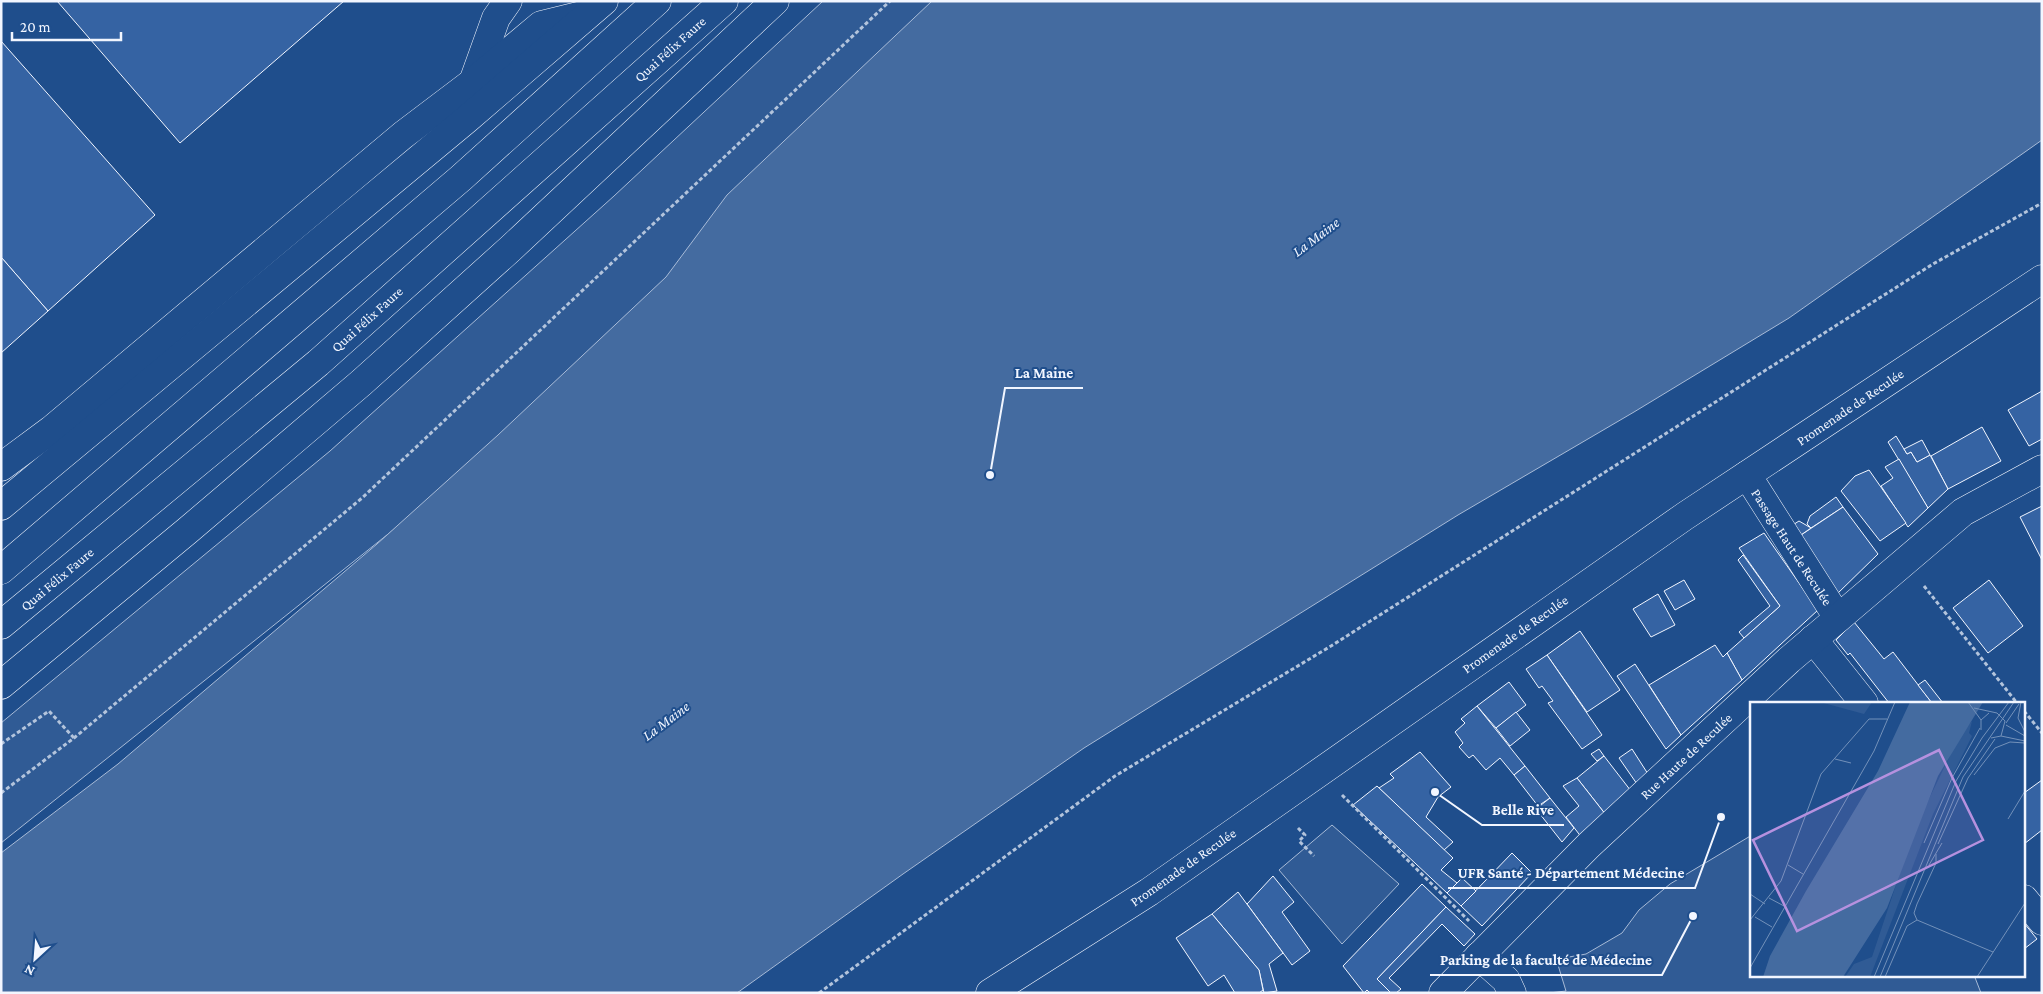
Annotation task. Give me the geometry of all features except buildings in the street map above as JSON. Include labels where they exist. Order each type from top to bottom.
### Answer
[{"type":"main road","points":[[473,82],[496,18],[508,1]]},
{"type":"main road","points":[[1,570],[461,178],[657,1]]},
{"type":"main road","name":"Quai Félix Faure","points":[[1,626],[318,363],[724,1]]},
{"type":"main road","points":[[1,684],[362,383],[510,249],[775,1]]},
{"type":"main road","points":[[1,467],[51,430],[403,135],[473,82],[541,25],[597,7]]},
{"type":"main road","points":[[1,506],[467,119],[597,7]]},
{"type":"main road","name":"Promenade de Reculée","points":[[990,993],[1149,892],[1462,671],[1747,475],[2042,279]]},
{"type":"main road","name":"Rue Haute de Reculée","points":[[1443,993],[1589,845],[1813,639],[1963,512],[2042,469]]},
{"type":"main road","name":"Passage Haut de Reculée","points":[[1747,475],[1838,618]]},
{"type":"main road","points":[[1813,639],[1863,702]]},
{"type":"main road","points":[[2026,902],[2042,921]]},
{"type":"main road","points":[[1479,956],[1506,980],[1512,993]]},
{"type":"path","points":[[1,793],[74,738],[362,498],[890,1]]},
{"type":"path","points":[[819,993],[1115,776],[1331,646],[1933,264],[2042,203]]},
{"type":"path","points":[[1922,583],[2016,702]]},
{"type":"path","points":[[1,744],[49,711],[74,738]]},
{"type":"path","points":[[2026,713],[2042,733]]},
{"type":"path","points":[[1339,792],[1475,926]]},
{"type":"path","points":[[1296,826],[1305,835],[1299,841],[1314,856]]},
{"type":"shaded area","points":[[823,1],[944,1],[551,404],[1,843],[1,723],[330,451],[614,196]]},
{"type":"shaded area","points":[[1332,825],[1399,884],[1342,944],[1279,870]]},
{"type":"shaded area","points":[[1750,836],[1750,976],[1974,976],[1981,993],[1549,993],[1566,991],[1558,965],[1569,957],[1586,954],[1622,933],[1639,910],[1670,884]]},
{"type":"water","name":"La Maine","points":[[932,1],[2042,1],[2042,140],[1789,318],[1634,412],[1458,515],[1084,748],[737,993],[1,993],[1,853],[118,764],[377,544],[498,435],[666,277],[727,195]]},
{"type":"place","name":"La Maine","points":[[990,475]]},
{"type":"place","name":"Belle Rive","points":[[1435,792]]},
{"type":"place","name":"UFR Santé - Département Médecine","points":[[1721,817]]},
{"type":"place","name":"Parking de la faculté de Médecine","points":[[1693,916]]}]
